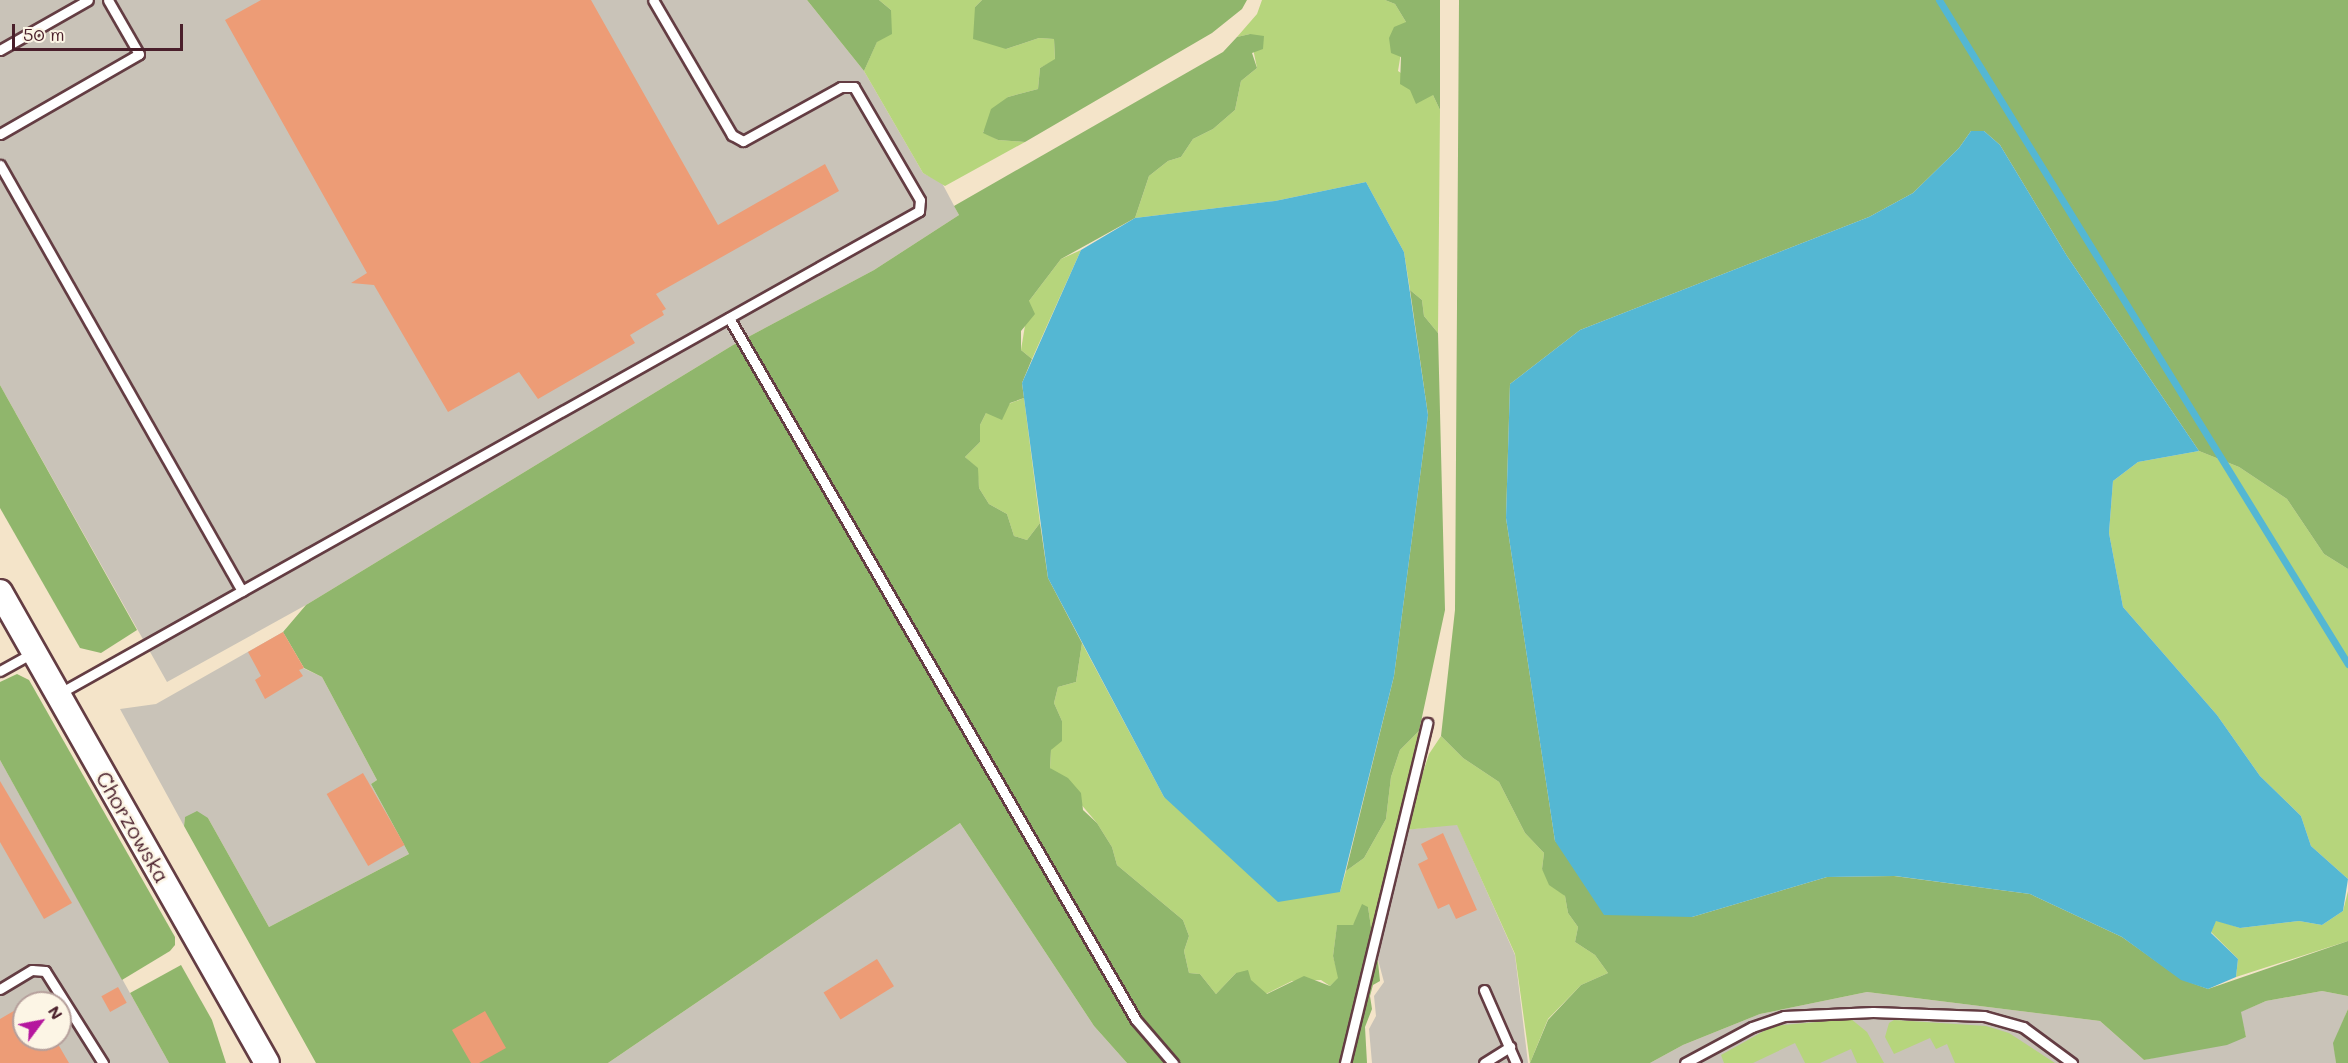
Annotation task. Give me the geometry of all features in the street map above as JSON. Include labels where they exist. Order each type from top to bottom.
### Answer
[{"type":"street","name":"Chorzowska","points":[[0,592],[267,1063]]},
{"type":"lane","points":[[0,50],[88,0]]},
{"type":"lane","points":[[0,134],[139,54],[108,0]]},
{"type":"lane","points":[[58,694],[919,211],[920,200],[854,87],[841,87],[743,141],[732,135],[653,0]]},
{"type":"lane","points":[[0,165],[242,591]]},
{"type":"lane","points":[[729,318],[1136,1020],[1173,1063]]},
{"type":"lane","points":[[0,671],[34,651]]},
{"type":"lane","points":[[1345,1063],[1427,723]]},
{"type":"lane","points":[[0,989],[32,970],[45,971],[60,990],[103,1063]]},
{"type":"lane","points":[[1484,990],[1516,1063]]},
{"type":"lane","points":[[1685,1063],[1752,1027],[1784,1016],[1873,1012],[1984,1016],[2024,1027],[2072,1063]]},
{"type":"lane","points":[[1484,1063],[1510,1047]]},
{"type":"shaded area","points":[[0,0],[807,0],[864,71],[923,173],[942,183],[959,215],[874,270],[733,345],[306,605],[167,682],[0,385]]},
{"type":"shaded area","points":[[283,632],[303,668],[322,677],[377,780],[371,784],[409,854],[269,927],[208,818],[185,817],[184,826],[120,709],[156,704]]},
{"type":"shaded area","points":[[0,760],[169,1063],[0,1063]]},
{"type":"shaded area","points":[[960,823],[1094,1026],[1127,1063],[608,1063]]},
{"type":"shaded area","points":[[1457,824],[1515,955],[1528,1063],[1372,1063],[1369,1029],[1376,1016],[1374,996],[1384,982],[1377,956],[1404,830]]},
{"type":"shaded area","points":[[2322,991],[2348,996],[2348,1009],[2334,1043],[2336,1063],[1650,1063],[1683,1045],[1760,1014],[1867,992],[2100,1021],[2144,1060],[2246,1037],[2240,1012],[2266,1001]]},
{"type":"green space","points":[[807,0],[879,0],[891,10],[892,34],[877,42],[864,71]]},
{"type":"green space","points":[[879,0],[982,0],[975,7],[1006,49],[1039,38],[1054,39],[1055,60],[1040,68],[1038,89],[1008,97],[983,132],[998,140],[1025,142],[945,186],[923,173],[864,71],[891,10]]},
{"type":"green space","points":[[982,0],[1247,0],[1242,9],[1212,33],[1025,142],[998,140],[983,133],[991,109],[1008,97],[1038,89],[1040,68],[1055,59],[1054,39],[1039,38],[1006,49],[973,39],[975,7]]},
{"type":"green space","points":[[1262,0],[1385,0],[1395,4],[1406,22],[1398,71],[1433,95],[1440,110],[1438,333],[1424,316],[1422,300],[1410,290],[1404,252],[1366,182],[1275,201],[1135,218],[1149,176],[1168,161],[1181,157],[1193,139],[1213,129],[1235,110],[1241,81],[1257,68],[1250,34],[1237,37],[1257,14]]},
{"type":"green space","points":[[1385,0],[1440,0],[1440,110],[1433,95],[1416,104],[1410,90],[1400,84],[1401,57],[1391,53],[1389,38],[1394,27],[1406,22],[1395,4]]},
{"type":"green space","points":[[1459,0],[2348,0],[2348,569],[2324,554],[2287,499],[2239,467],[2199,451],[2067,256],[2000,145],[1984,131],[1971,131],[1959,148],[1913,193],[1869,217],[1580,330],[1510,384],[1506,518],[1555,841],[1692,917],[1827,877],[1894,876],[2030,894],[2122,937],[2181,979],[2208,989],[2348,941],[2348,996],[2322,991],[2266,1001],[2241,1012],[2246,1037],[2227,1045],[2144,1060],[2100,1021],[1867,992],[1760,1014],[1683,1045],[1650,1063],[1530,1063],[1548,1020],[1581,985],[1608,973],[1595,955],[1575,942],[1578,927],[1568,913],[1565,896],[1549,885],[1542,869],[1544,853],[1525,833],[1499,782],[1463,758],[1441,736],[1455,610]]},
{"type":"green space","points":[[1250,34],[1264,36],[1263,49],[1252,53],[1257,68],[1241,81],[1235,110],[1213,129],[1193,139],[1181,157],[1168,161],[1149,176],[1135,218],[1061,259],[1029,301],[1035,314],[1021,331],[1021,350],[1032,359],[1022,383],[1024,398],[1010,403],[1002,420],[986,413],[980,425],[980,442],[965,457],[978,468],[979,488],[989,504],[1007,514],[1014,536],[1027,540],[1040,523],[1048,578],[1082,643],[1076,682],[1058,687],[1054,703],[1062,721],[1062,741],[1051,750],[1050,768],[1068,778],[1081,793],[1083,810],[1097,823],[1112,847],[1117,865],[1183,920],[1189,936],[1184,951],[1189,973],[1200,974],[1216,994],[1236,973],[1248,970],[1251,980],[1267,994],[1304,976],[1330,986],[1338,978],[1333,956],[1337,925],[1353,925],[1362,904],[1368,907],[1372,934],[1368,948],[1378,962],[1380,981],[1373,985],[1370,996],[1372,1009],[1365,1027],[1367,1063],[1127,1063],[1094,1026],[960,823],[608,1063],[316,1063],[184,826],[185,817],[197,811],[208,818],[269,927],[409,854],[371,784],[377,780],[322,677],[304,668],[283,632],[306,605],[733,345],[874,270],[959,215],[954,206],[1223,52],[1237,37]]},
{"type":"green space","points":[[1081,250],[1032,359],[1021,350],[1029,301],[1061,259]]},
{"type":"green space","points":[[1410,290],[1422,300],[1424,316],[1438,333],[1445,610],[1419,731],[1400,750],[1391,777],[1386,819],[1364,858],[1346,871],[1394,676],[1428,415]]},
{"type":"green space","points":[[0,385],[137,630],[101,653],[80,648],[0,508]]},
{"type":"green space","points":[[1024,398],[1040,523],[1027,540],[1014,536],[1007,514],[989,504],[979,488],[977,468],[965,457],[980,442],[980,425],[986,413]]},
{"type":"green space","points":[[2199,451],[2239,467],[2287,499],[2324,554],[2348,569],[2348,879],[2311,846],[2301,816],[2260,776],[2217,715],[2123,607],[2109,533],[2113,481],[2138,462]]},
{"type":"green space","points":[[1082,643],[1164,797],[1340,892],[1346,871],[1364,858],[1386,819],[1391,777],[1400,750],[1419,731],[1372,934],[1368,907],[1353,925],[1337,926],[1333,956],[1339,978],[1330,986],[1321,980],[1292,981],[1266,994],[1236,973],[1216,994],[1200,974],[1189,973],[1184,951],[1189,936],[1183,920],[1117,865],[1112,847],[1097,823],[1050,768],[1051,750],[1062,721],[1054,703],[1058,687],[1076,682]]},
{"type":"green space","points":[[17,674],[29,680],[175,937],[175,945],[170,951],[122,980],[0,760],[0,682]]},
{"type":"green space","points":[[1441,736],[1463,758],[1499,782],[1525,833],[1544,853],[1542,869],[1565,896],[1568,913],[1578,927],[1575,942],[1595,955],[1608,973],[1581,985],[1548,1019],[1530,1063],[1515,954],[1457,825],[1404,830],[1429,754]]},
{"type":"green space","points":[[2348,891],[2348,941],[2236,977],[2238,959],[2211,932],[2216,920],[2240,928],[2299,921],[2322,925],[2343,911]]},
{"type":"green space","points":[[181,965],[212,1020],[226,1063],[169,1063],[130,993]]},
{"type":"green space","points":[[2348,1009],[2348,1063],[2336,1063],[2333,1043]]},
{"type":"green space","points":[[1851,1019],[1867,1032],[1884,1063],[1857,1063],[1851,1049],[1820,1063],[1805,1063],[1795,1043],[1753,1063],[1724,1063],[1721,1055],[1773,1026]]},
{"type":"green space","points":[[1894,1020],[1986,1026],[2009,1033],[2055,1063],[1955,1063],[1947,1044],[1936,1049],[1930,1038],[1894,1054],[1885,1037],[1889,1023]]},
{"type":"water","points":[[1971,131],[1984,131],[2000,145],[2067,256],[2199,451],[2138,462],[2113,481],[2109,533],[2123,607],[2217,715],[2260,776],[2301,816],[2311,846],[2348,879],[2343,911],[2322,925],[2299,921],[2240,928],[2216,921],[2211,933],[2238,959],[2236,977],[2208,989],[2181,980],[2122,937],[2030,894],[1895,876],[1827,877],[1692,917],[1604,915],[1555,841],[1506,518],[1510,384],[1580,330],[1869,217],[1913,193],[1959,148]]},
{"type":"water","points":[[1366,182],[1404,252],[1428,415],[1394,676],[1340,892],[1278,902],[1164,797],[1048,578],[1022,383],[1081,250],[1135,218],[1275,201]]},
{"type":"building","points":[[261,0],[591,0],[718,225],[825,164],[839,191],[656,294],[666,309],[662,311],[664,315],[630,335],[635,343],[538,399],[519,372],[448,412],[374,285],[351,283],[367,273],[225,20]]},
{"type":"building","points":[[283,632],[304,668],[299,670],[303,676],[265,699],[255,680],[261,676],[248,652]]},
{"type":"building","points":[[363,773],[405,845],[368,866],[327,794]]},
{"type":"building","points":[[0,781],[72,903],[44,919],[0,842]]},
{"type":"building","points":[[1443,833],[1477,910],[1456,919],[1449,904],[1438,909],[1418,864],[1428,859],[1421,844]]},
{"type":"building","points":[[877,959],[894,986],[841,1020],[824,992]]},
{"type":"building","points":[[118,987],[127,1003],[110,1012],[101,996]]},
{"type":"building","points":[[485,1011],[506,1048],[479,1063],[471,1063],[452,1030]]},
{"type":"building","points":[[12,1012],[12,1051],[62,1051],[69,1063],[0,1063],[0,1019]]},
{"type":"waterway","points":[[1939,0],[2348,664]]}]
